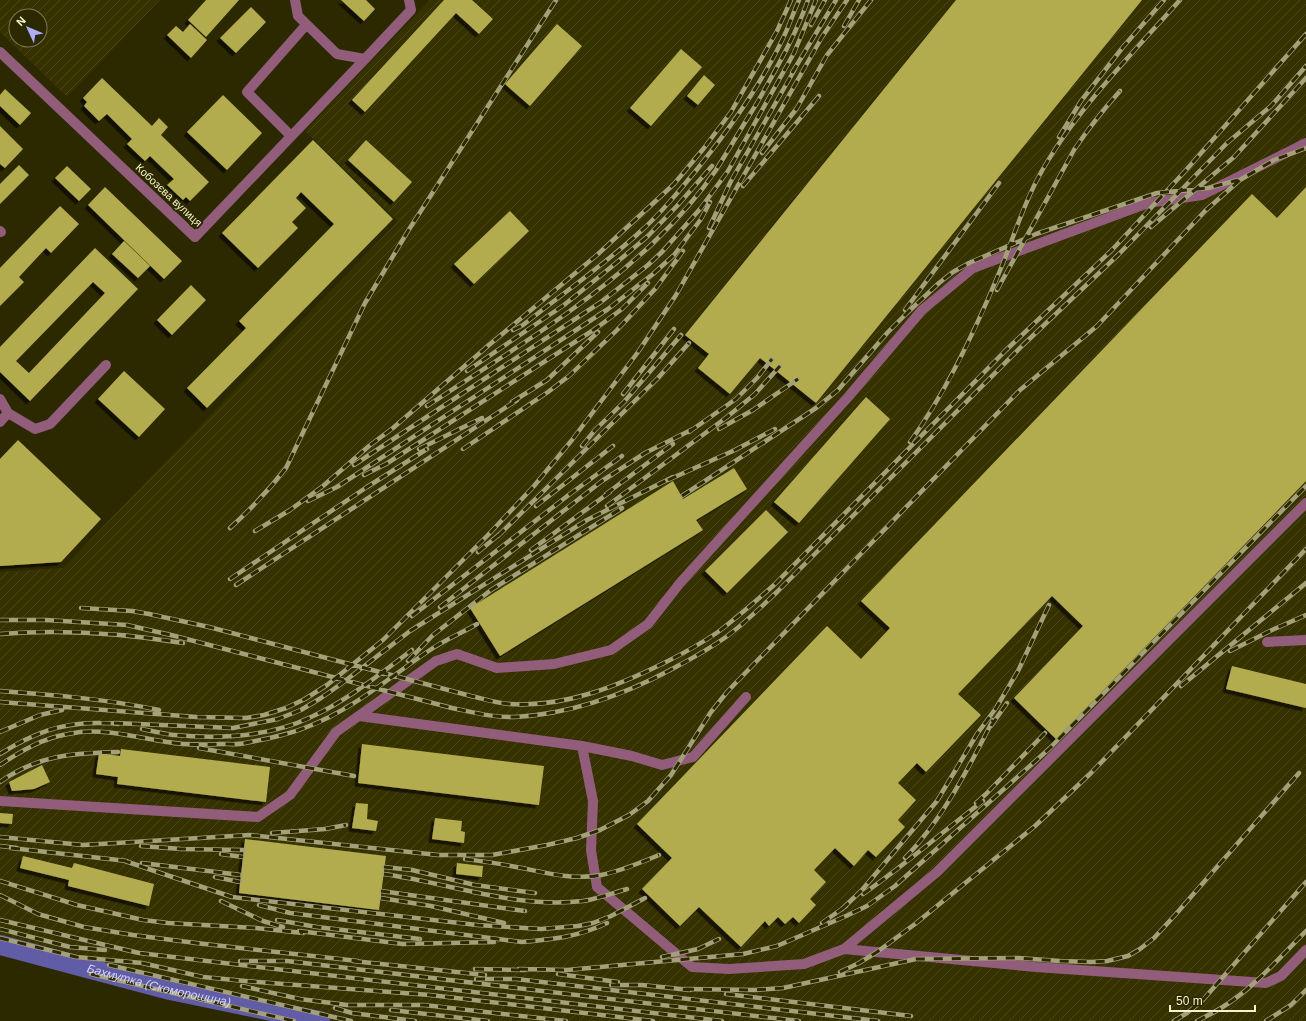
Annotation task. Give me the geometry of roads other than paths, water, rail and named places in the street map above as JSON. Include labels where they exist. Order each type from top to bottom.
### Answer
[{"type":"street","name":"Кобозєва вулиця","points":[[0,52],[195,237],[411,10],[410,0]]},
{"type":"street","points":[[294,1],[298,16],[337,54],[365,59]]},
{"type":"street","points":[[291,136],[247,92],[306,25]]},
{"type":"street","points":[[0,801],[258,817],[290,795],[336,732],[436,661],[457,654],[497,668],[554,664],[611,650],[648,624],[680,583],[849,396],[922,310],[973,268],[1148,203],[1202,195],[1306,143]]},
{"type":"street","points":[[0,422],[4,406],[35,429],[50,424],[106,365]]},
{"type":"street","points":[[582,746],[593,801],[591,850],[597,888],[692,967],[730,969],[804,964],[844,949],[938,872],[1306,503]]},
{"type":"street","points":[[1267,642],[1306,640]]},
{"type":"street","points":[[359,716],[582,746],[632,756],[662,765],[693,757],[746,697]]},
{"type":"street","points":[[844,949],[1036,967],[1266,984],[1281,976],[1306,950]]},
{"type":"waterway","name":"Бахмутка (Скоморошина)","points":[[0,945],[170,990],[320,1021]]},
{"type":"railway","points":[[230,528],[260,499],[286,468],[365,303],[408,231],[556,0]]},
{"type":"railway","points":[[255,531],[290,510],[323,486],[597,255],[674,184],[731,112],[777,31],[791,0]]},
{"type":"railway","points":[[513,330],[523,325],[627,244],[649,224],[678,193],[722,137],[757,87],[787,30],[799,0]]},
{"type":"railway","points":[[427,406],[515,349],[572,309],[627,266],[669,227],[702,189],[716,170],[757,103],[778,65],[791,40],[808,0]]},
{"type":"railway","points":[[354,465],[601,302],[662,252],[700,209],[728,171],[794,53],[816,0]]},
{"type":"railway","points":[[811,25],[825,0]]},
{"type":"railway","points":[[792,73],[836,0]]},
{"type":"railway","points":[[0,702],[196,717],[246,718],[264,715],[286,708],[305,699],[327,685],[383,640],[488,535],[534,486],[572,440],[638,352],[676,295],[822,37],[847,0]]},
{"type":"railway","points":[[844,26],[859,0]]},
{"type":"railway","points":[[762,153],[797,108],[827,55],[871,0]]},
{"type":"railway","points":[[1059,137],[1081,101],[1123,47],[1164,0]]},
{"type":"railway","points":[[910,442],[936,402],[970,339],[999,273],[1027,201],[1052,154],[1068,130],[1104,85],[1180,0]]},
{"type":"railway","points":[[81,608],[132,611],[209,627],[471,696],[509,704],[530,704],[570,699],[610,687],[648,671],[718,632],[774,585],[1006,350],[1111,251],[1187,169],[1306,34]]},
{"type":"railway","points":[[0,620],[46,620],[127,625],[452,708],[499,717],[515,717],[556,712],[597,702],[636,687],[713,646],[733,632],[759,609],[1023,345],[1118,255],[1227,143],[1271,106],[1306,66]]},
{"type":"railway","points":[[709,228],[731,181],[795,69]]},
{"type":"railway","points":[[1151,227],[1234,157],[1306,78]]},
{"type":"railway","points":[[997,290],[1074,150],[1120,91]]},
{"type":"railway","points":[[743,186],[819,96]]},
{"type":"railway","points":[[0,837],[83,845],[250,835],[438,855],[492,855],[577,838],[600,830],[629,815],[648,801],[671,775],[711,712],[727,692],[1020,390],[1097,326],[1205,211],[1240,180],[1274,160],[1306,148]]},
{"type":"railway","points":[[467,371],[564,305],[610,268],[648,236],[712,166]]},
{"type":"railway","points":[[682,496],[816,408],[838,390],[888,332],[939,283],[953,272],[969,263],[1036,234],[1157,193],[1208,188],[1238,180]]},
{"type":"railway","points":[[905,310],[999,183]]},
{"type":"railway","points":[[308,501],[337,487],[608,309],[653,274],[674,255],[701,219],[710,202]]},
{"type":"railway","points":[[463,449],[548,392],[569,376],[617,330],[656,288],[683,251]]},
{"type":"railway","points":[[364,475],[386,464],[595,329],[622,309],[648,283]]},
{"type":"railway","points":[[623,394],[674,329]]},
{"type":"railway","points":[[512,402],[547,380],[598,332]]},
{"type":"railway","points":[[582,446],[595,430],[624,402],[681,335]]},
{"type":"railway","points":[[498,536],[658,378],[689,343]]},
{"type":"railway","points":[[689,432],[736,399],[757,378],[772,359]]},
{"type":"railway","points":[[607,506],[727,417],[755,394],[780,366]]},
{"type":"railway","points":[[719,429],[753,410],[798,379]]},
{"type":"railway","points":[[236,585],[517,400]]},
{"type":"railway","points":[[419,449],[482,418]]},
{"type":"railway","points":[[440,607],[602,481],[645,453],[693,429]]},
{"type":"railway","points":[[668,480],[735,450],[775,429]]},
{"type":"railway","points":[[606,494],[673,444]]},
{"type":"railway","points":[[536,506],[613,446]]},
{"type":"railway","points":[[230,579],[367,487],[427,449]]},
{"type":"railway","points":[[412,616],[570,494],[622,456]]},
{"type":"railway","points":[[114,723],[233,728],[278,719],[301,710],[341,684],[410,631],[587,520],[673,477]]},
{"type":"railway","points":[[519,969],[567,970],[743,954],[777,946],[867,906],[895,886],[1050,748],[1306,486]]},
{"type":"railway","points":[[531,550],[610,492]]},
{"type":"railway","points":[[408,661],[433,635],[491,590],[622,508]]},
{"type":"railway","points":[[478,552],[501,533]]},
{"type":"railway","points":[[840,972],[877,952],[915,924],[1035,826],[1091,773],[1306,549]]},
{"type":"railway","points":[[1181,686],[1306,583]]},
{"type":"railway","points":[[842,909],[862,890],[937,801],[977,734],[996,708],[1018,671],[1049,605]]},
{"type":"railway","points":[[1230,651],[1306,615]]},
{"type":"railway","points":[[0,765],[24,750],[41,742],[59,736],[81,732],[106,732],[174,743],[201,745],[242,744],[292,732],[324,720],[340,712],[435,646],[477,624]]},
{"type":"railway","points":[[0,634],[46,632],[115,634],[183,643]]},
{"type":"railway","points":[[142,729],[174,735],[209,737],[262,733],[279,729],[311,717],[338,703],[412,650]]},
{"type":"railway","points":[[0,691],[99,700],[159,710]]},
{"type":"railway","points":[[991,726],[1007,703]]},
{"type":"railway","points":[[0,732],[40,715],[62,710]]},
{"type":"railway","points":[[905,858],[919,843],[954,793],[993,720]]},
{"type":"railway","points":[[0,754],[35,735],[60,727],[86,723],[118,724]]},
{"type":"railway","points":[[976,803],[1045,733]]},
{"type":"railway","points":[[199,748],[354,776]]},
{"type":"railway","points":[[0,782],[28,766],[56,757],[86,753],[118,752]]},
{"type":"railway","points":[[685,989],[755,990],[783,988],[916,959],[1018,958],[1091,962],[1107,961],[1128,956],[1154,938],[1299,773]]},
{"type":"railway","points":[[863,894],[894,872],[983,801]]},
{"type":"railway","points":[[272,833],[325,829],[346,825]]},
{"type":"railway","points":[[0,846],[17,848]]},
{"type":"railway","points":[[141,846],[181,849],[244,850]]},
{"type":"railway","points":[[11,848],[127,861]]},
{"type":"railway","points":[[221,854],[243,857]]},
{"type":"railway","points":[[465,859],[556,875],[590,877],[630,866],[659,855]]},
{"type":"railway","points":[[122,860],[232,897],[477,925],[541,929],[578,926],[593,923],[611,916],[645,898]]},
{"type":"railway","points":[[142,863],[241,875]]},
{"type":"railway","points":[[384,867],[412,870],[475,885],[535,893]]},
{"type":"railway","points":[[384,874],[482,894],[558,903],[583,901],[627,889]]},
{"type":"railway","points":[[215,877],[240,882]]},
{"type":"railway","points":[[0,881],[77,905],[143,920],[303,933]]},
{"type":"railway","points":[[1174,1021],[1202,1001],[1306,882]]},
{"type":"railway","points":[[381,891],[525,911]]},
{"type":"railway","points":[[0,895],[38,914],[84,927],[196,943],[358,961]]},
{"type":"railway","points":[[381,898],[431,906],[504,923]]},
{"type":"railway","points":[[221,901],[263,921],[283,927]]},
{"type":"railway","points":[[259,905],[290,913],[522,942],[576,934],[607,923]]},
{"type":"railway","points":[[822,923],[846,906]]},
{"type":"railway","points":[[0,920],[139,953],[722,1021]]},
{"type":"railway","points":[[277,920],[317,927],[420,939]]},
{"type":"railway","points":[[0,929],[70,947],[105,950]]},
{"type":"railway","points":[[299,931],[403,944],[494,942]]},
{"type":"railway","points":[[1197,1021],[1221,1008],[1244,992],[1306,931]]},
{"type":"railway","points":[[0,938],[76,957],[142,963],[203,977],[430,995],[653,1021]]},
{"type":"railway","points":[[662,957],[698,949],[719,939]]},
{"type":"railway","points":[[240,961],[287,961],[799,1021]]},
{"type":"railway","points":[[353,961],[485,975]]},
{"type":"railway","points":[[109,965],[351,1021]]},
{"type":"railway","points":[[475,969],[525,970]]},
{"type":"railway","points":[[91,974],[294,1021]]},
{"type":"railway","points":[[558,974],[618,982]]},
{"type":"railway","points":[[476,979],[516,979],[878,1021]]},
{"type":"railway","points":[[611,985],[642,985],[690,990]]},
{"type":"railway","points":[[242,986],[300,999],[347,1005],[424,1005],[566,1021]]},
{"type":"railway","points":[[1266,1021],[1291,1005],[1306,990]]},
{"type":"railway","points":[[726,994],[911,1016]]},
{"type":"railway","points":[[335,1008],[352,1013],[415,1021]]},
{"type":"railway","points":[[391,1010],[488,1021]]}]
